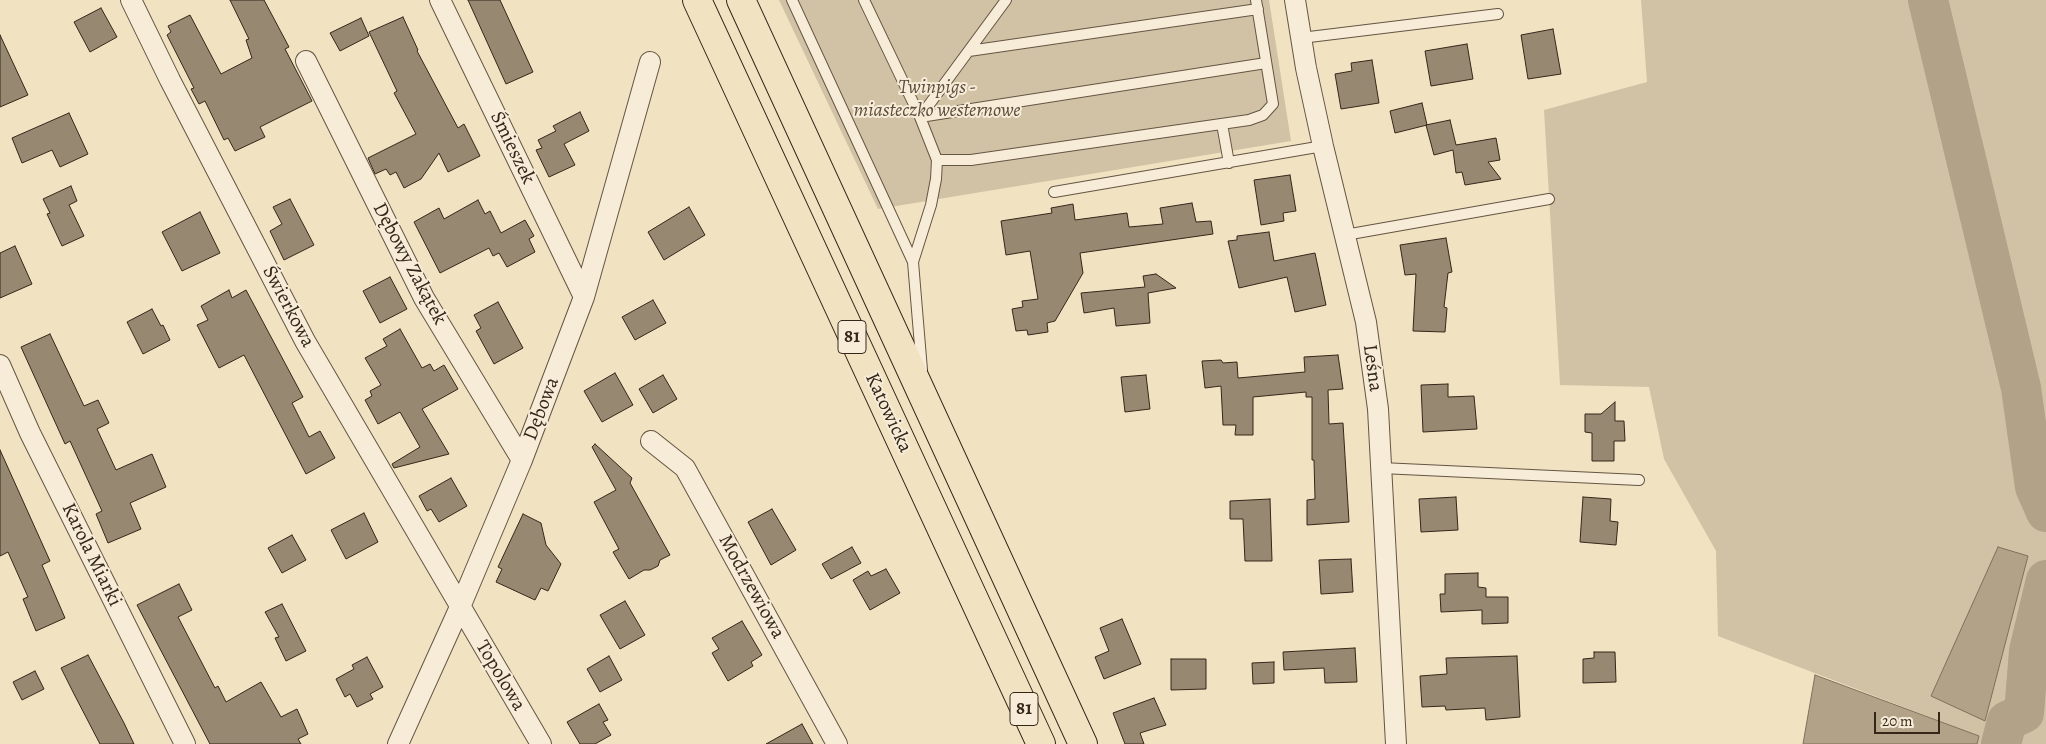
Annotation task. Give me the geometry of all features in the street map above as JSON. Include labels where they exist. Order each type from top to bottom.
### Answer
[{"type":"main road","name":"Katowicka","points":[[697,0],[1041,744]]},
{"type":"main road","name":"Katowicka","points":[[741,0],[1084,744]]},
{"type":"street","name":"Świerkowa","points":[[130,0],[305,341],[460,607]]},
{"type":"street","name":"Śmieszek","points":[[440,0],[584,297]]},
{"type":"street","name":"Leśna","points":[[1295,0],[1323,146],[1366,322],[1378,409],[1396,744]]},
{"type":"street","name":"Dębowy Zakątek","points":[[306,61],[424,298],[522,460]]},
{"type":"street","name":"Dębowa","points":[[398,744],[460,607],[522,460],[584,297],[650,62]]},
{"type":"street","name":"Karola Miarki","points":[[0,365],[30,433],[185,744]]},
{"type":"street","name":"Modrzewiowa","points":[[651,441],[685,468],[837,744]]},
{"type":"street","name":"Topolowa","points":[[460,607],[541,744]]},
{"type":"lane","points":[[792,0],[913,262]]},
{"type":"lane","points":[[864,0],[920,117],[937,160],[936,179],[931,205],[913,262],[918,341],[926,401]]},
{"type":"lane","points":[[920,117],[1006,0]]},
{"type":"lane","points":[[937,160],[971,160],[1249,120],[1263,115],[1273,104],[1257,5],[969,51]]},
{"type":"lane","points":[[1301,38],[1498,14]]},
{"type":"lane","points":[[920,117],[1266,63]]},
{"type":"lane","points":[[1222,124],[1229,163]]},
{"type":"lane","points":[[1054,192],[1323,146]]},
{"type":"lane","points":[[1345,235],[1549,199]]},
{"type":"lane","points":[[1381,468],[1639,480]]},
{"type":"green space","name":"Twinpigs - miasteczko westernowe","points":[[779,0],[1269,0],[1291,141],[878,209]]},
{"type":"green space","points":[[1641,0],[2046,0],[2046,744],[1977,744],[1979,736],[1718,636],[1716,551],[1664,459],[1649,387],[1560,385],[1544,110],[1647,82]]},
{"type":"shaded area","points":[[1998,547],[2028,556],[1985,721],[1931,696]]},
{"type":"shaded area","points":[[1815,675],[1979,736],[1977,744],[1803,744]]},
{"type":"building","points":[[230,0],[264,0],[289,47],[285,49],[312,101],[260,127],[265,137],[235,151],[228,138],[224,140],[205,101],[199,104],[191,89],[194,88],[167,35],[171,32],[168,26],[190,15],[221,74],[252,58],[246,40],[249,39]]},
{"type":"building","points":[[468,0],[500,0],[533,72],[506,84]]},
{"type":"building","points":[[101,8],[117,37],[90,52],[74,22]]},
{"type":"building","points":[[403,17],[417,51],[458,128],[464,124],[480,156],[448,172],[439,153],[421,179],[404,188],[396,172],[390,175],[386,169],[375,174],[368,158],[416,134],[394,93],[397,91],[369,32]]},
{"type":"building","points":[[361,18],[369,36],[340,51],[330,33]]},
{"type":"building","points":[[1553,29],[1561,74],[1528,79],[1521,35]]},
{"type":"building","points":[[0,35],[28,95],[0,107]]},
{"type":"building","points":[[1467,44],[1473,79],[1431,86],[1425,51]]},
{"type":"building","points":[[1372,60],[1379,103],[1341,109],[1335,74],[1352,71],[1351,63]]},
{"type":"building","points":[[1422,103],[1427,125],[1395,133],[1390,111]]},
{"type":"building","points":[[580,112],[589,131],[564,144],[575,165],[549,177],[536,150],[542,148],[538,140],[556,131],[553,126]]},
{"type":"building","points":[[69,113],[88,154],[60,167],[52,150],[22,163],[12,138]]},
{"type":"building","points":[[1450,120],[1456,145],[1496,138],[1500,160],[1488,162],[1501,179],[1465,185],[1462,172],[1456,173],[1453,150],[1434,155],[1426,125]]},
{"type":"building","points":[[1290,175],[1296,211],[1283,213],[1284,221],[1261,225],[1254,180]]},
{"type":"building","points":[[71,186],[77,201],[69,205],[84,236],[62,246],[47,214],[50,213],[43,199]]},
{"type":"building","points":[[290,199],[314,245],[284,260],[270,231],[282,224],[273,207]]},
{"type":"building","points":[[478,200],[485,214],[490,211],[501,233],[525,220],[534,236],[529,239],[535,252],[507,267],[499,253],[493,256],[489,248],[440,273],[414,222],[439,208],[444,219]]},
{"type":"building","points":[[1192,203],[1196,222],[1211,221],[1213,234],[1080,253],[1083,273],[1055,321],[1047,323],[1048,332],[1028,335],[1027,330],[1016,331],[1012,309],[1023,307],[1022,301],[1038,299],[1030,251],[1006,255],[1001,221],[1052,213],[1051,208],[1073,204],[1075,220],[1127,213],[1129,227],[1163,224],[1160,208]]},
{"type":"building","points":[[689,207],[705,235],[664,260],[648,232]]},
{"type":"building","points":[[200,212],[220,253],[182,271],[162,232]]},
{"type":"building","points":[[1269,232],[1274,261],[1315,253],[1326,305],[1295,312],[1287,277],[1239,288],[1228,241],[1237,240],[1237,236]]},
{"type":"building","points":[[1446,238],[1452,272],[1448,273],[1444,307],[1447,308],[1445,332],[1413,331],[1416,274],[1405,275],[1400,245]]},
{"type":"building","points":[[15,246],[32,284],[0,298],[0,253]]},
{"type":"building","points":[[1156,274],[1176,288],[1148,293],[1150,323],[1116,326],[1114,308],[1084,313],[1081,293],[1145,287],[1143,276]]},
{"type":"building","points":[[390,277],[407,309],[380,323],[363,291]]},
{"type":"building","points":[[229,290],[232,298],[246,290],[303,397],[292,403],[309,437],[320,431],[335,458],[306,474],[244,355],[219,368],[197,325],[208,320],[201,306]]},
{"type":"building","points":[[653,300],[666,323],[635,340],[622,317]]},
{"type":"building","points":[[498,302],[523,348],[494,364],[476,331],[481,328],[474,315]]},
{"type":"building","points":[[152,309],[170,340],[143,354],[127,322]]},
{"type":"building","points":[[400,329],[422,368],[430,364],[434,371],[444,365],[458,389],[422,409],[449,454],[394,468],[392,464],[420,447],[400,412],[378,424],[365,400],[372,396],[370,391],[381,385],[365,358],[387,346],[383,339]]},
{"type":"building","points":[[50,334],[84,406],[98,400],[109,423],[97,429],[116,470],[152,454],[166,487],[130,503],[141,529],[108,543],[96,514],[102,511],[70,441],[65,444],[21,347]]},
{"type":"building","points":[[1338,355],[1343,389],[1328,390],[1329,424],[1343,423],[1349,522],[1307,525],[1307,500],[1315,499],[1314,460],[1312,460],[1312,397],[1306,397],[1306,392],[1253,397],[1253,435],[1235,435],[1236,425],[1223,425],[1221,386],[1205,388],[1202,361],[1221,360],[1223,363],[1237,362],[1238,378],[1305,372],[1304,357]]},
{"type":"building","points":[[615,373],[633,405],[602,422],[584,391]]},
{"type":"building","points":[[663,375],[677,399],[653,413],[639,389]]},
{"type":"building","points":[[1146,375],[1150,409],[1125,412],[1121,377]]},
{"type":"building","points":[[1448,384],[1448,397],[1474,396],[1477,429],[1423,432],[1421,385]]},
{"type":"building","points":[[1615,402],[1615,421],[1624,421],[1625,441],[1614,441],[1614,461],[1592,461],[1592,433],[1585,432],[1585,414],[1601,414]]},
{"type":"building","points":[[595,444],[632,478],[630,483],[670,555],[660,560],[658,566],[650,570],[644,570],[629,579],[613,552],[619,549],[594,502],[616,490],[592,447]]},
{"type":"building","points":[[0,450],[50,561],[42,565],[65,618],[36,631],[23,599],[28,597],[8,552],[0,556]]},
{"type":"building","points":[[451,478],[467,506],[439,522],[431,509],[427,511],[419,496]]},
{"type":"building","points":[[1456,497],[1458,530],[1421,532],[1419,499]]},
{"type":"building","points":[[1583,497],[1611,499],[1610,521],[1618,522],[1616,545],[1580,542]]},
{"type":"building","points":[[1270,499],[1272,561],[1245,561],[1243,519],[1230,519],[1230,501]]},
{"type":"building","points":[[772,509],[796,550],[771,565],[748,522]]},
{"type":"building","points":[[364,513],[378,542],[346,559],[331,530]]},
{"type":"building","points":[[523,514],[541,523],[546,545],[561,564],[548,591],[541,588],[535,600],[496,582],[502,569],[498,567]]},
{"type":"building","points":[[292,535],[306,560],[282,573],[268,548]]},
{"type":"building","points":[[852,547],[861,563],[831,579],[822,564]]},
{"type":"building","points":[[1351,559],[1353,592],[1321,594],[1319,560]]},
{"type":"building","points":[[886,569],[900,593],[870,610],[853,580],[868,571],[871,576]]},
{"type":"building","points":[[1478,573],[1478,587],[1486,588],[1486,597],[1508,597],[1508,623],[1482,624],[1482,610],[1441,612],[1440,594],[1445,594],[1445,574]]},
{"type":"building","points":[[179,584],[192,610],[178,617],[215,688],[218,686],[226,702],[261,682],[281,717],[297,709],[308,734],[298,739],[301,744],[210,744],[137,605]]},
{"type":"building","points":[[625,601],[645,635],[620,649],[600,615]]},
{"type":"building","points":[[282,604],[306,651],[286,661],[275,638],[279,637],[265,612]]},
{"type":"building","points":[[1122,619],[1141,664],[1104,679],[1095,657],[1109,651],[1100,628]]},
{"type":"building","points":[[742,621],[762,655],[751,662],[753,666],[728,681],[712,653],[719,649],[712,638]]},
{"type":"building","points":[[1355,648],[1357,682],[1325,683],[1324,668],[1284,670],[1283,652]]},
{"type":"building","points":[[1594,652],[1615,652],[1616,682],[1583,683],[1583,659],[1594,658]]},
{"type":"building","points":[[88,655],[134,744],[100,744],[74,694],[61,668]]},
{"type":"building","points":[[609,656],[622,680],[600,692],[587,669]]},
{"type":"building","points":[[1517,656],[1520,717],[1486,720],[1485,708],[1446,710],[1445,706],[1422,707],[1420,676],[1447,674],[1446,658]]},
{"type":"building","points":[[367,657],[383,687],[370,694],[373,699],[357,707],[350,694],[345,697],[336,679],[354,669],[352,665]]},
{"type":"building","points":[[1171,659],[1206,659],[1206,689],[1171,690]]},
{"type":"building","points":[[1274,662],[1274,683],[1253,684],[1252,663]]},
{"type":"building","points":[[35,671],[44,689],[22,700],[13,682]]},
{"type":"building","points":[[1154,698],[1166,725],[1140,733],[1144,744],[1125,744],[1113,713]]},
{"type":"building","points":[[599,704],[608,720],[603,722],[611,735],[595,744],[580,744],[567,722]]},
{"type":"building","points":[[802,724],[813,744],[766,744]]},
{"type":"waterway","points":[[1928,0],[2021,388],[2035,487],[2046,512]]},
{"type":"waterway","points":[[2001,744],[2007,721],[2024,713],[2029,651],[2046,580]]}]
